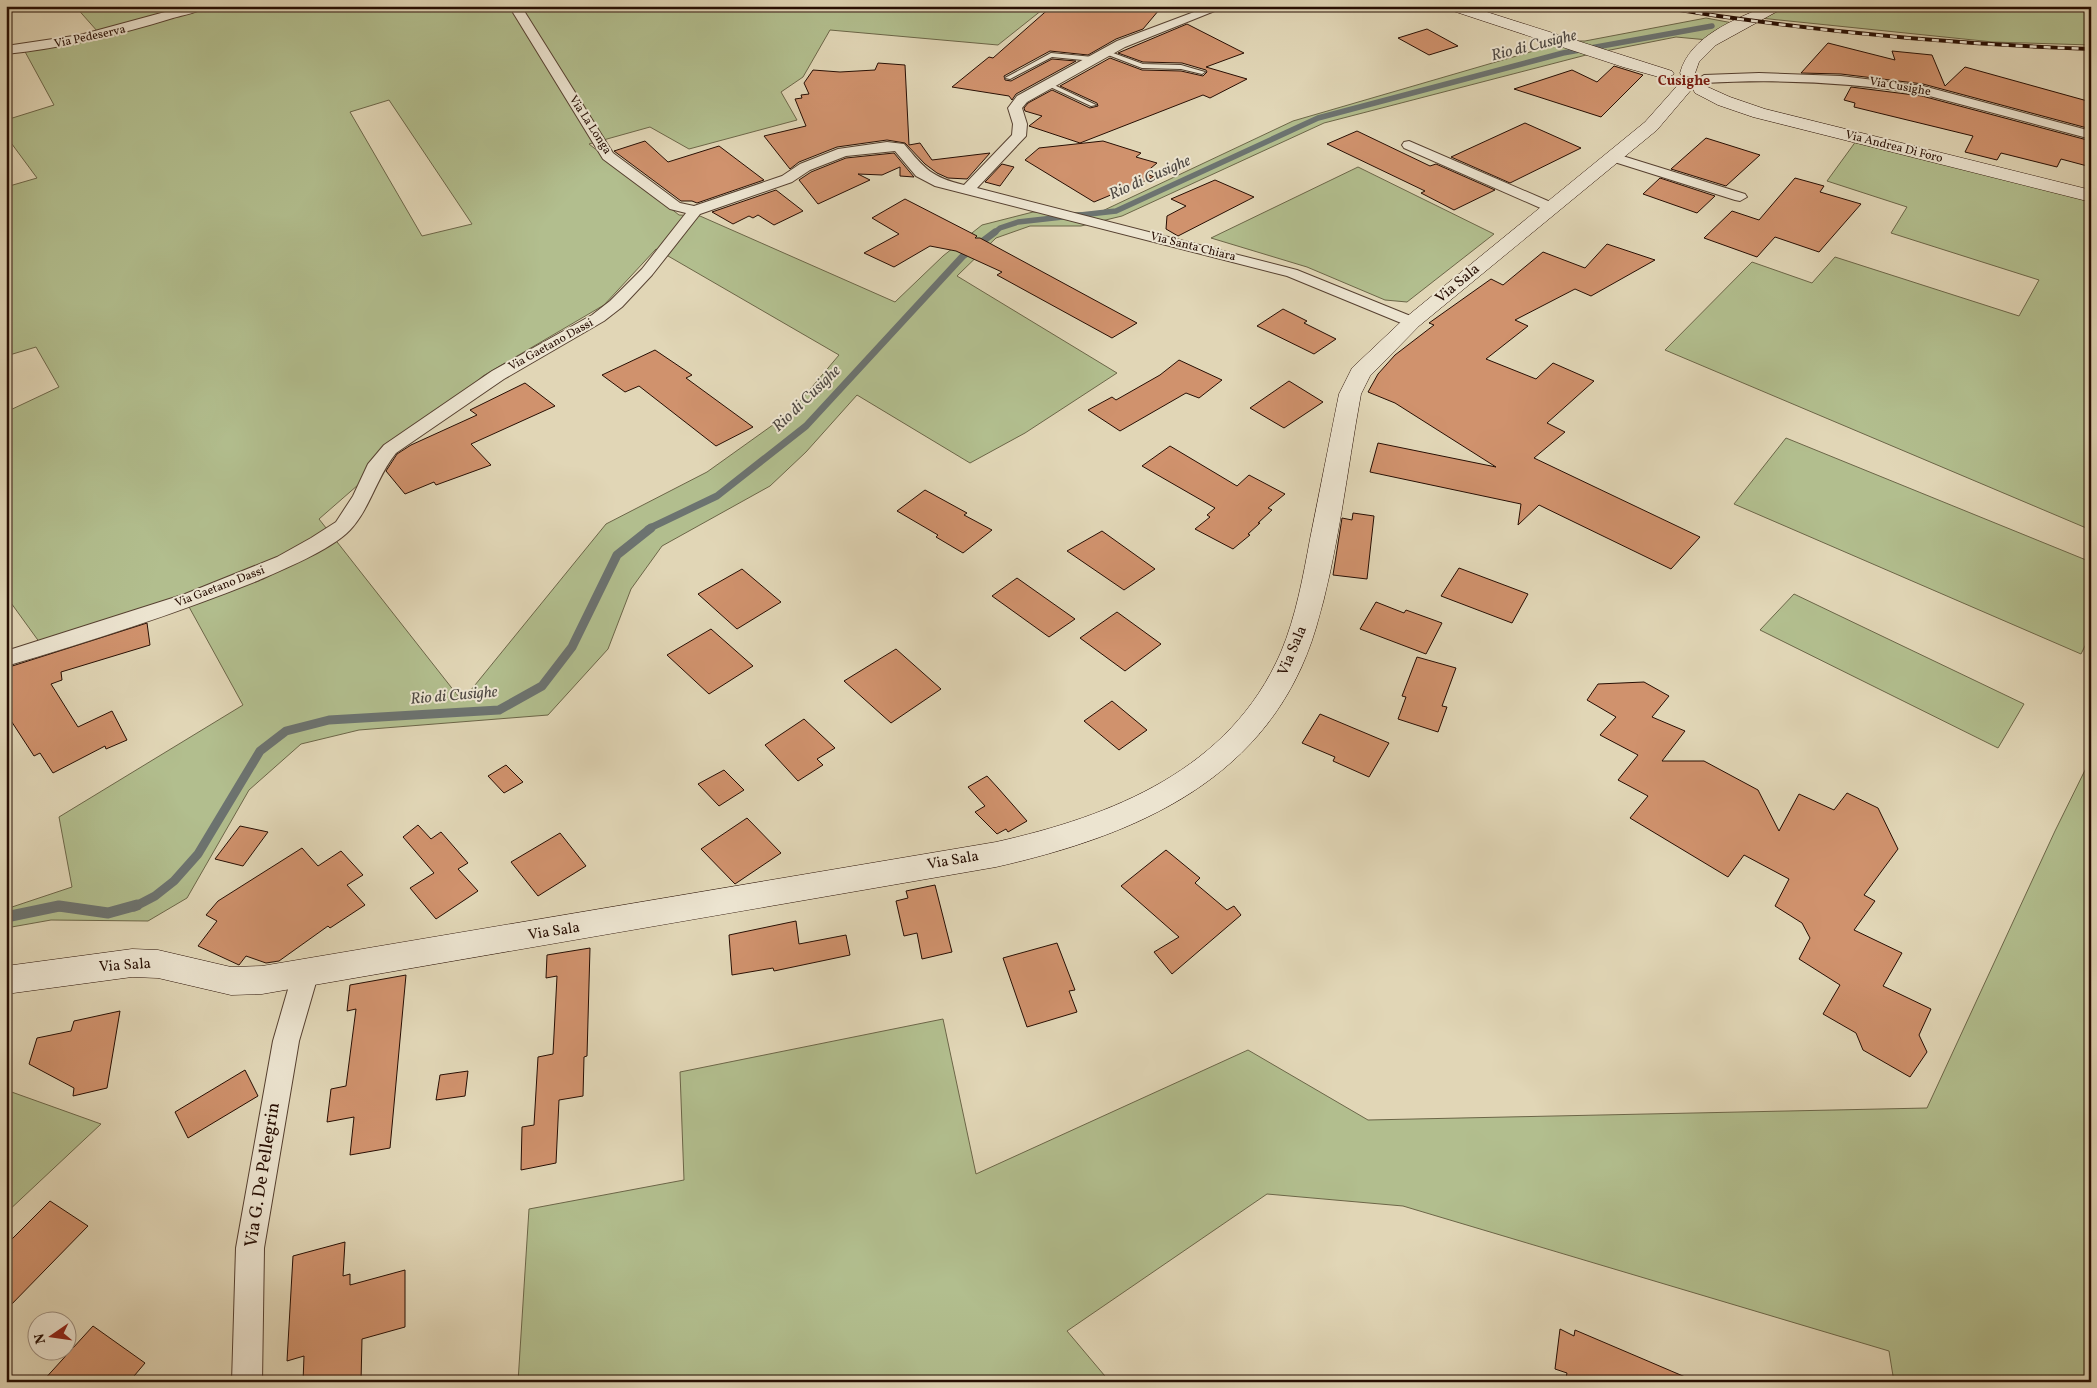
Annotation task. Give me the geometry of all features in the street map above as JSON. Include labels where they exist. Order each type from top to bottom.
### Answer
[{"type":"street","name":"Via Pedeserva","points":[[6,50],[98,37],[200,6]]},
{"type":"street","name":"Via La Longa","points":[[515,6],[608,156],[675,206],[695,211]]},
{"type":"street","points":[[695,211],[787,179],[805,167],[834,155],[855,149],[887,146],[902,149],[912,166],[926,177],[940,183],[968,189],[1019,136],[1020,124],[1016,105],[1048,84],[1127,41],[1221,6]]},
{"type":"street","name":"Via Cusighe","points":[[1452,6],[1598,54],[1688,81],[1756,76],[1825,78],[1897,85],[1923,90],[2091,135]]},
{"type":"street","name":"Via Sala","points":[[6,980],[132,963],[158,964],[231,981],[262,980],[644,918],[1015,850],[1099,826],[1157,799],[1183,783],[1221,755],[1254,721],[1278,687],[1306,623],[1354,383],[1369,362],[1412,322],[1651,126],[1688,81],[1688,66],[1695,55],[1704,47],[1732,29],[1780,6]]},
{"type":"street","name":"Via Andrea Di Foro","points":[[1688,81],[1724,101],[1759,113],[2091,196]]},
{"type":"street","points":[[1409,145],[1550,207]]},
{"type":"street","points":[[1612,157],[1740,197]]},
{"type":"street","name":"Via Santa Chiara","points":[[968,189],[1097,224],[1292,273],[1412,322]]},
{"type":"street","name":"Via Gaetano Dassi","points":[[6,659],[192,599],[284,562],[318,543],[343,526],[362,496],[377,464],[390,449],[498,375],[598,318],[616,304],[646,272],[695,211]]},
{"type":"street","name":"Via G. De Pellegrin","points":[[248,1382],[250,1248],[286,1041],[306,972]]},
{"type":"lane","points":[[1105,52],[1142,66],[1181,67],[1202,72]]},
{"type":"lane","points":[[1008,78],[1051,55],[1093,59]]},
{"type":"lane","points":[[1048,84],[1093,105]]},
{"type":"green space","points":[[75,6],[1047,6],[998,45],[830,30],[803,77],[781,92],[797,120],[689,149],[650,127],[589,144],[679,215],[700,216],[895,302],[943,256],[982,225],[1033,212],[1098,213],[1293,121],[1568,41],[1585,41],[1706,18],[1749,26],[1719,41],[1676,37],[1590,54],[1324,123],[1122,216],[1081,226],[1030,226],[996,238],[957,276],[1117,373],[1025,433],[970,463],[857,395],[806,452],[770,486],[662,546],[631,589],[608,649],[548,715],[359,730],[301,744],[249,790],[187,898],[148,921],[51,920],[6,928],[6,909],[72,887],[59,817],[243,705],[183,596],[40,643],[6,596],[6,412],[59,387],[36,347],[6,356],[6,187],[37,178],[6,136],[6,120],[54,105],[23,48],[98,32]],"holes":[[[389,100],[472,224],[422,236],[350,112]],[[656,249],[839,355],[791,412],[707,472],[606,524],[462,701],[319,519],[483,376],[604,305]]]},
{"type":"green space","points":[[1784,6],[2091,6],[2091,45],[1993,42],[1750,17]]},
{"type":"green space","points":[[1859,137],[2091,197],[2091,530],[1665,350],[1752,262],[1812,283],[1835,257],[2019,316],[2039,280],[1891,233],[1907,207],[1827,181]]},
{"type":"green space","points":[[1358,167],[1494,234],[1407,302],[1385,300],[1307,267],[1211,238]]},
{"type":"green space","points":[[1786,438],[2091,562],[2091,634],[2081,654],[1734,504]]},
{"type":"green space","points":[[1794,594],[2024,704],[1998,748],[1760,630]]},
{"type":"green space","points":[[2091,758],[2091,1382],[1894,1382],[1889,1351],[1403,1206],[1267,1194],[1067,1331],[1110,1382],[518,1382],[529,1209],[684,1180],[680,1072],[943,1019],[976,1174],[1248,1050],[1368,1120],[1927,1108],[2055,831]]},
{"type":"green space","points":[[6,1090],[101,1124],[6,1213]]},
{"type":"building","points":[[1052,6],[1136,6],[1159,10],[1143,29],[1116,39],[1088,55],[1050,51],[1004,76],[1005,80],[1011,81],[1052,59],[1076,61],[1016,94],[1012,100],[1009,96],[952,87],[989,57],[993,58]]},
{"type":"building","points":[[1187,24],[1244,53],[1206,67],[1247,79],[1210,98],[1203,95],[1080,143],[1029,126],[1042,116],[1025,111],[1024,108],[1028,103],[1052,90],[1090,108],[1098,106],[1097,103],[1060,86],[1110,58],[1142,70],[1181,71],[1203,76],[1207,72],[1206,70],[1182,63],[1143,62],[1118,53]]},
{"type":"building","points":[[1427,29],[1458,46],[1429,55],[1398,38]]},
{"type":"building","points":[[1828,43],[1895,60],[1892,51],[1932,55],[1945,86],[1965,67],[2091,102],[2091,129],[1923,84],[1841,74],[1801,73]]},
{"type":"building","points":[[878,63],[905,65],[909,145],[920,143],[932,160],[990,153],[967,179],[948,178],[937,173],[925,164],[905,143],[887,140],[837,147],[799,162],[790,169],[764,136],[806,126],[795,99],[802,98],[801,95],[809,94],[804,83],[813,70],[840,72],[875,70]]},
{"type":"building","points":[[1614,66],[1643,75],[1601,117],[1514,89],[1572,70],[1597,82]]},
{"type":"building","points":[[1851,87],[1922,96],[2091,141],[2091,167],[2061,159],[2057,167],[2001,153],[1997,160],[1965,152],[1973,136],[1854,107],[1855,103],[1844,100]]},
{"type":"building","points":[[1525,123],[1581,148],[1510,183],[1451,157]]},
{"type":"building","points":[[1357,131],[1430,166],[1436,164],[1495,190],[1454,210],[1421,193],[1425,191],[1327,144]]},
{"type":"building","points":[[1706,138],[1760,155],[1726,186],[1671,169]]},
{"type":"building","points":[[645,141],[668,162],[719,146],[764,180],[697,203],[681,201],[614,151]]},
{"type":"building","points":[[1103,141],[1141,153],[1136,157],[1157,163],[1145,173],[1154,177],[1094,202],[1025,160],[1039,148]]},
{"type":"building","points":[[894,153],[914,177],[900,176],[900,167],[882,175],[858,174],[870,180],[818,204],[799,180],[811,172],[846,158]]},
{"type":"building","points":[[1002,164],[1014,167],[1000,186],[985,182]]},
{"type":"building","points":[[1660,178],[1715,196],[1697,213],[1643,194]]},
{"type":"building","points":[[1795,178],[1824,186],[1820,192],[1861,204],[1819,252],[1775,237],[1757,257],[1704,238],[1732,211],[1759,220]]},
{"type":"building","points":[[1215,180],[1254,197],[1178,236],[1166,229],[1167,216],[1186,206],[1171,199]]},
{"type":"building","points":[[776,190],[803,211],[774,225],[758,215],[753,218],[749,216],[733,224],[712,212]]},
{"type":"building","points":[[905,199],[1137,323],[1112,338],[997,275],[1002,272],[956,251],[930,246],[894,267],[864,253],[899,234],[872,218]]},
{"type":"building","points":[[1607,244],[1655,260],[1591,296],[1575,289],[1515,320],[1528,326],[1486,359],[1536,379],[1553,363],[1594,381],[1547,423],[1565,432],[1534,458],[1700,537],[1671,569],[1539,505],[1518,525],[1521,504],[1370,472],[1378,443],[1496,467],[1395,403],[1368,392],[1378,374],[1395,355],[1434,325],[1429,323],[1491,279],[1503,285],[1543,252],[1585,268]]},
{"type":"building","points":[[1283,309],[1307,321],[1304,323],[1336,339],[1314,354],[1257,326]]},
{"type":"building","points":[[655,350],[692,375],[686,378],[753,427],[716,446],[639,386],[625,392],[602,375]]},
{"type":"building","points":[[1179,360],[1222,380],[1199,398],[1186,393],[1120,431],[1088,410],[1112,397],[1116,400],[1160,375]]},
{"type":"building","points":[[1289,381],[1323,402],[1284,428],[1250,408]]},
{"type":"building","points":[[525,383],[555,406],[471,444],[491,465],[436,485],[434,482],[405,494],[386,471],[397,454],[411,445],[477,415],[470,410]]},
{"type":"building","points":[[1170,446],[1237,486],[1249,475],[1285,494],[1268,508],[1272,510],[1248,534],[1250,535],[1233,549],[1195,529],[1210,517],[1207,515],[1215,508],[1142,466]]},
{"type":"building","points":[[925,490],[967,513],[964,515],[992,530],[963,553],[936,537],[938,535],[897,511]]},
{"type":"building","points":[[1353,513],[1374,516],[1367,579],[1333,575],[1342,518],[1352,520]]},
{"type":"building","points":[[1102,531],[1155,569],[1124,590],[1067,551]]},
{"type":"building","points":[[1459,568],[1528,594],[1512,623],[1441,596]]},
{"type":"building","points":[[742,569],[781,602],[737,629],[698,594]]},
{"type":"building","points":[[1017,578],[1075,619],[1049,637],[992,596]]},
{"type":"building","points":[[1376,602],[1404,613],[1406,610],[1442,623],[1426,654],[1360,629]]},
{"type":"building","points":[[1117,612],[1161,644],[1125,671],[1080,638]]},
{"type":"building","points":[[147,623],[150,645],[61,672],[62,680],[51,684],[78,727],[112,711],[127,740],[106,749],[105,746],[53,773],[40,753],[34,756],[6,713],[6,668]]},
{"type":"building","points":[[711,629],[753,666],[709,694],[667,655]]},
{"type":"building","points":[[896,649],[941,689],[891,723],[844,681]]},
{"type":"building","points":[[1417,657],[1456,668],[1442,706],[1447,707],[1438,732],[1398,719],[1406,697],[1402,696]]},
{"type":"building","points":[[1644,682],[1669,696],[1652,717],[1685,731],[1662,761],[1704,761],[1758,790],[1779,831],[1799,794],[1834,810],[1847,793],[1878,808],[1898,849],[1864,895],[1875,901],[1854,930],[1902,953],[1883,986],[1931,1009],[1919,1035],[1927,1052],[1910,1077],[1863,1050],[1856,1033],[1823,1014],[1840,985],[1799,959],[1810,938],[1802,923],[1775,906],[1789,879],[1744,855],[1728,877],[1630,818],[1648,796],[1618,780],[1638,755],[1600,735],[1616,717],[1587,700],[1598,684]]},
{"type":"building","points":[[1112,701],[1147,730],[1119,750],[1084,721]]},
{"type":"building","points":[[1320,714],[1389,743],[1369,777],[1333,761],[1335,757],[1302,743]]},
{"type":"building","points":[[804,719],[835,748],[817,759],[823,765],[798,781],[765,745]]},
{"type":"building","points":[[506,765],[523,782],[504,793],[488,776]]},
{"type":"building","points":[[724,770],[744,790],[719,806],[698,784]]},
{"type":"building","points":[[987,776],[1027,821],[1008,832],[1006,829],[997,834],[975,812],[985,806],[968,787]]},
{"type":"building","points":[[747,818],[781,853],[735,884],[701,849]]},
{"type":"building","points":[[418,825],[431,839],[441,832],[468,863],[458,869],[478,891],[436,919],[410,888],[434,873],[403,837]]},
{"type":"building","points":[[240,826],[268,832],[243,866],[215,859]]},
{"type":"building","points":[[560,833],[586,866],[538,896],[511,862]]},
{"type":"building","points":[[302,848],[318,866],[341,851],[363,875],[347,885],[365,905],[330,928],[328,926],[279,961],[266,963],[246,956],[239,965],[198,946],[217,921],[206,915],[218,901]]},
{"type":"building","points":[[1166,850],[1200,878],[1195,883],[1227,910],[1234,906],[1241,915],[1172,974],[1154,952],[1179,937],[1121,886]]},
{"type":"building","points":[[935,885],[952,952],[922,959],[917,933],[904,936],[896,901],[908,898],[906,891]]},
{"type":"building","points":[[796,921],[799,944],[846,935],[850,955],[774,971],[773,968],[732,975],[729,935]]},
{"type":"building","points":[[1057,943],[1075,990],[1069,991],[1077,1012],[1027,1027],[1003,958]]},
{"type":"building","points":[[590,948],[587,1056],[584,1057],[583,1096],[559,1100],[556,1163],[521,1170],[522,1127],[534,1125],[538,1057],[553,1054],[557,976],[546,978],[547,955]]},
{"type":"building","points":[[406,975],[390,1148],[350,1155],[354,1117],[327,1122],[331,1089],[346,1086],[356,1009],[347,1011],[350,985]]},
{"type":"building","points":[[120,1011],[107,1088],[73,1096],[74,1088],[29,1064],[37,1038],[71,1031],[74,1021]]},
{"type":"building","points":[[245,1070],[258,1096],[188,1138],[175,1112]]},
{"type":"building","points":[[468,1071],[465,1096],[436,1100],[440,1075]]},
{"type":"building","points":[[50,1201],[88,1226],[6,1310],[6,1245]]},
{"type":"building","points":[[345,1242],[343,1276],[350,1274],[350,1285],[405,1270],[405,1327],[362,1339],[361,1382],[303,1382],[304,1356],[287,1361],[293,1256]]},
{"type":"building","points":[[93,1326],[145,1363],[129,1382],[42,1382],[62,1360],[78,1360],[78,1342]]},
{"type":"building","points":[[1560,1329],[1574,1336],[1575,1330],[1697,1382],[1565,1382],[1567,1373],[1555,1369]]},
{"type":"waterway","name":"Rio di Cusighe","points":[[994,233],[1000,228],[1018,222],[1116,211],[1318,118],[1563,53],[1712,26]]},
{"type":"waterway","name":"Rio di Cusighe","points":[[648,529],[717,496],[806,426],[963,256],[995,232]]},
{"type":"waterway","name":"Rio di Cusighe","points":[[134,907],[155,896],[174,881],[198,854],[260,751],[286,731],[329,720],[499,710],[542,686],[572,647],[617,555],[651,528]]},
{"type":"waterway","name":"Rio di Cusighe","points":[[6,917],[59,906],[108,913],[137,905]]},
{"type":"waterway","name":"Rio di Cusighe","points":[[55,907],[64,907]]},
{"type":"railway","points":[[1654,6],[1708,15],[1872,35],[1981,44],[2091,49]]},
{"type":"district","name":"Cusighe","points":[[1684,81]]}]
